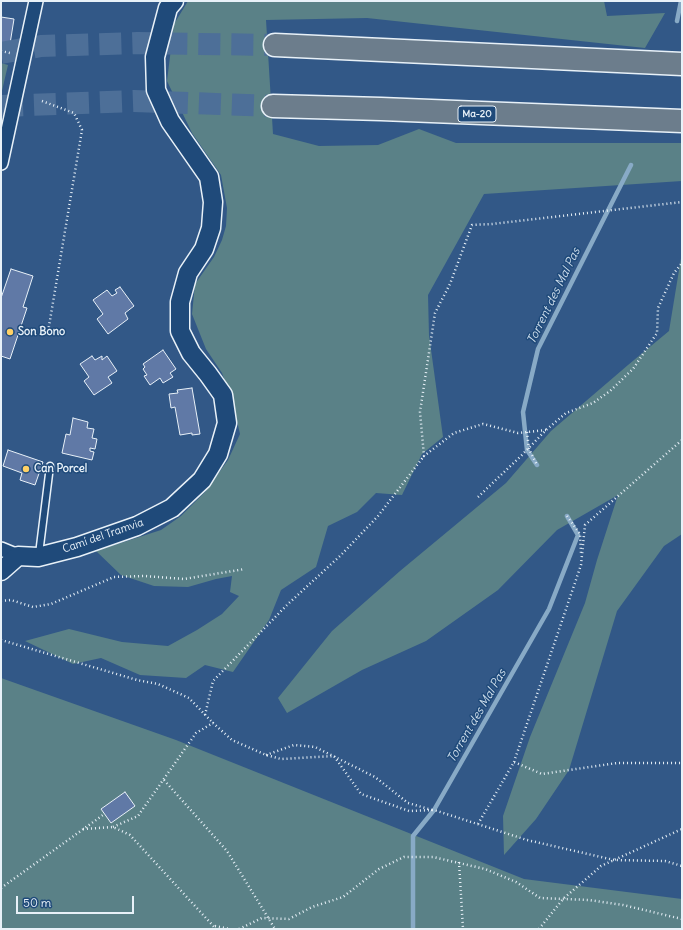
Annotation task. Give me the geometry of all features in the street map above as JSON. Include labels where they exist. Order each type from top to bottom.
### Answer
[{"type":"highway","points":[[275,46],[682,64]]},
{"type":"highway","name":"Ma-20","points":[[273,106],[366,108],[682,121]]},
{"type":"street","points":[[1,163],[36,1]]},
{"type":"street","name":"Camí del Tramvia","points":[[18,556],[38,557],[77,547],[137,526],[172,508],[202,480],[218,454],[227,423],[223,396],[208,374],[190,353],[180,331],[180,302],[188,273],[204,249],[211,228],[213,202],[208,177],[170,121],[156,90],[155,57],[168,8],[174,1]]},
{"type":"street","points":[[1,549],[18,556],[1,571]]},
{"type":"lane","points":[[38,557],[50,466]]},
{"type":"path","points":[[42,101],[74,112],[82,130],[47,338]]},
{"type":"path","points":[[424,456],[420,412],[435,313],[450,284],[472,224],[492,224],[682,202]]},
{"type":"path","points":[[478,497],[529,449],[546,430],[566,413],[593,403],[610,391],[633,369],[657,333],[658,308],[674,273],[682,263]]},
{"type":"path","points":[[205,715],[213,681],[288,604],[341,555],[378,516],[424,456],[454,433],[483,424],[518,433],[546,430]]},
{"type":"path","points":[[527,432],[529,449],[537,465]]},
{"type":"path","points":[[478,824],[514,762],[581,565],[584,525],[682,440]]},
{"type":"path","points":[[566,516],[580,534],[581,565]]},
{"type":"path","points":[[1,601],[11,600],[33,607],[51,604],[114,577],[145,576],[184,579],[245,568]]},
{"type":"path","points":[[1,640],[137,680],[158,684],[189,698],[232,740],[266,756],[282,759],[334,756]]},
{"type":"path","points":[[84,829],[113,826],[138,816],[196,733],[213,723]]},
{"type":"path","points":[[266,756],[294,745],[316,747],[375,777],[408,803],[527,840],[614,860],[665,861],[682,866]]},
{"type":"path","points":[[334,756],[361,794],[409,811],[434,810]]},
{"type":"path","points":[[514,762],[542,774],[617,763],[682,763]]},
{"type":"path","points":[[164,780],[227,850],[275,929]]},
{"type":"path","points":[[1,888],[103,815]]},
{"type":"path","points":[[113,826],[130,835],[216,929]]},
{"type":"path","points":[[539,929],[564,899],[601,866],[682,829]]},
{"type":"path","points":[[239,929],[262,918],[289,919],[312,907],[343,897],[379,869],[404,857],[433,856],[485,869],[516,882],[540,898],[596,901],[623,905],[682,919]]},
{"type":"path","points":[[459,862],[464,929]]},
{"type":"path","points":[[214,926],[230,929]]},
{"type":"green space","points":[[188,1],[604,1],[607,16],[665,13],[645,48],[367,18],[266,20],[273,134],[319,146],[378,145],[419,129],[456,143],[682,143],[682,181],[484,194],[428,295],[429,335],[443,437],[422,454],[402,495],[376,493],[357,512],[328,526],[316,567],[281,590],[269,620],[233,672],[205,665],[186,678],[140,675],[101,658],[73,664],[25,641],[69,629],[122,642],[168,646],[222,614],[239,596],[230,592],[232,576],[188,587],[154,586],[121,575],[96,551],[161,530],[181,516],[205,492],[228,460],[240,434],[232,400],[222,373],[206,349],[192,314],[195,284],[214,257],[222,240],[226,226],[227,208],[221,175],[192,133],[167,81],[174,24]]},
{"type":"green space","points":[[1,63],[8,65],[1,95]]},
{"type":"green space","points":[[682,252],[682,534],[664,546],[617,611],[569,770],[536,819],[504,855],[503,816],[530,737],[585,603],[618,495],[557,530],[498,590],[426,641],[362,670],[287,713],[278,698],[332,631],[400,571],[506,483],[551,431],[669,331]]},
{"type":"green space","points":[[1,678],[176,740],[524,879],[682,899],[682,929],[1,929]]},
{"type":"building","points":[[1,17],[14,19],[9,50],[1,49]]},
{"type":"building","name":"Son Bono","points":[[11,269],[33,276],[23,307],[27,308],[10,359],[1,356],[1,298]]},
{"type":"building","points":[[120,287],[134,306],[125,313],[128,319],[108,334],[97,319],[103,314],[93,300],[107,290],[112,296],[117,293],[115,290]]},
{"type":"building","points":[[163,350],[176,369],[170,373],[173,377],[163,383],[160,378],[150,385],[144,376],[147,375],[143,369],[145,367],[143,364]]},
{"type":"building","points":[[92,356],[95,360],[102,356],[102,360],[107,356],[117,371],[108,377],[112,383],[94,395],[84,381],[89,377],[80,364]]},
{"type":"building","points":[[192,388],[200,434],[192,435],[192,433],[180,435],[175,407],[171,408],[169,394],[178,393],[177,390]]},
{"type":"building","points":[[73,418],[88,422],[87,428],[94,429],[92,438],[97,439],[95,449],[90,448],[90,451],[94,452],[92,460],[62,453],[66,434],[70,435]]},
{"type":"building","name":"Can Porcel","points":[[8,450],[43,462],[35,485],[20,480],[22,473],[3,466]]},
{"type":"building","points":[[125,792],[135,806],[111,823],[101,809]]},
{"type":"waterway","name":"Torrent des Mal Pas","points":[[677,21],[681,1]]},
{"type":"waterway","name":"Torrent des Mal Pas","points":[[537,465],[527,450],[523,412],[538,349],[631,165]]},
{"type":"waterway","name":"Torrent des Mal Pas","points":[[413,929],[413,836],[434,810],[549,609],[578,535],[567,516]]},
{"type":"tunnel","points":[[1,53],[41,46],[137,43],[275,45]]},
{"type":"tunnel","points":[[1,106],[134,101],[273,106]]},
{"type":"place","name":"Son Bono","points":[[10,332]]},
{"type":"place","name":"Can Porcel","points":[[26,469]]}]
